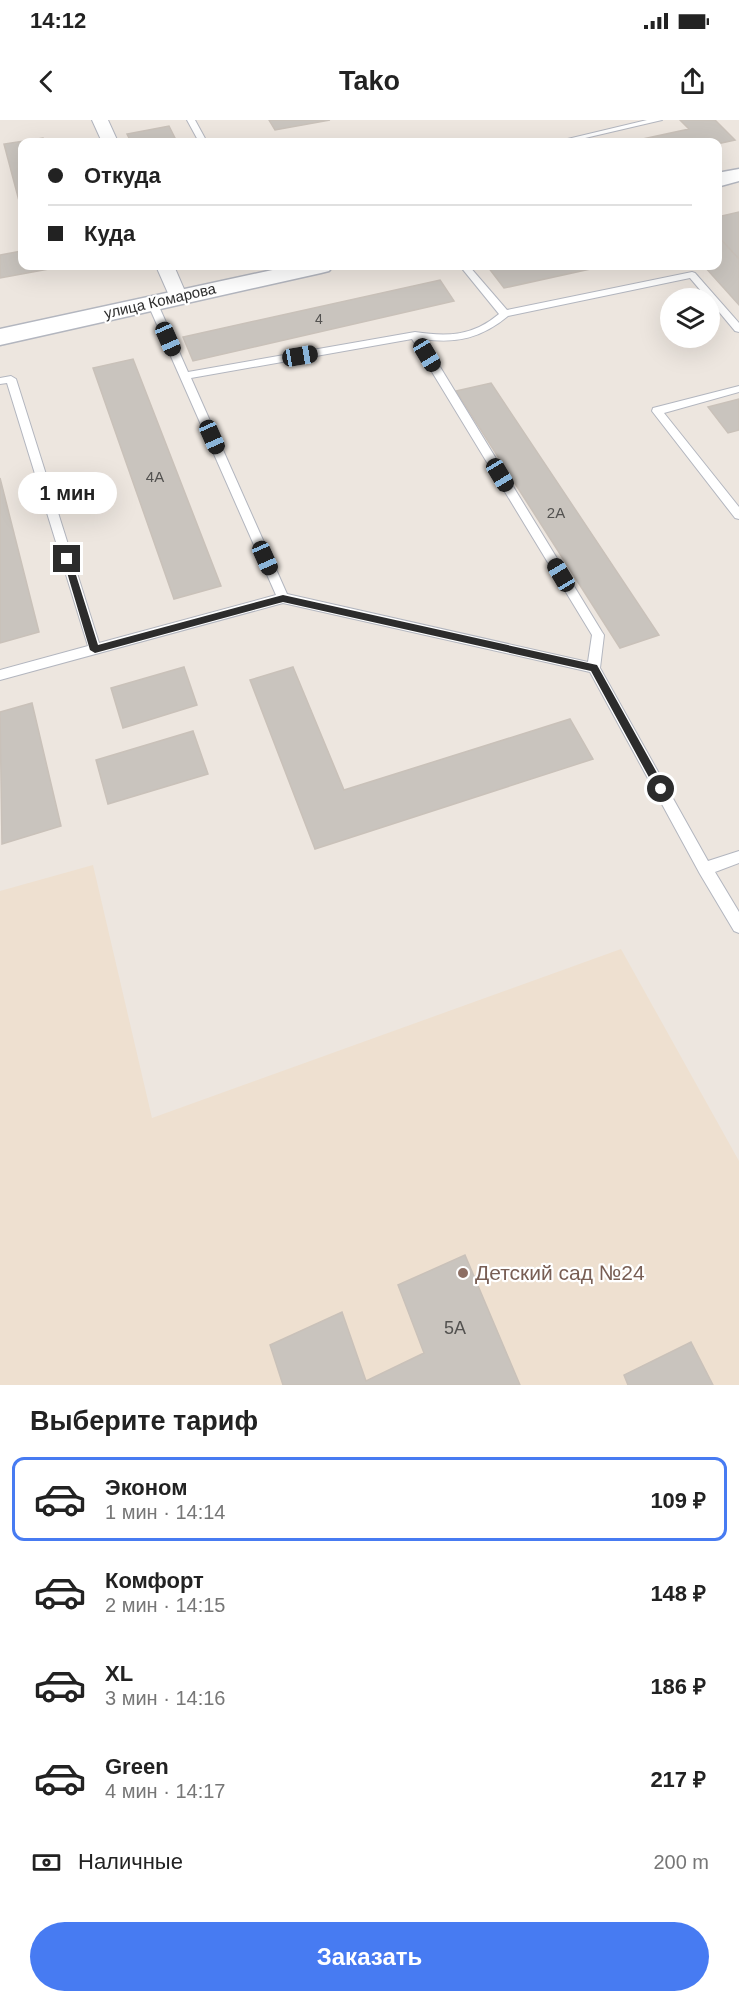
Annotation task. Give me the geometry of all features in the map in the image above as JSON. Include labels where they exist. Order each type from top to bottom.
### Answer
[{"type":"street","points":[[100,120],[108,138]]},
{"type":"street","points":[[722,179],[739,175]]},
{"type":"street","points":[[167,270],[178,296]]},
{"type":"street","name":"улица Комарова","points":[[0,337],[302,270]]},
{"type":"lane","points":[[191,120],[201,138]]},
{"type":"lane","points":[[577,138],[658,120]]},
{"type":"lane","points":[[467,270],[505,314]]},
{"type":"lane","points":[[185,376],[415,335],[454,339],[472,336],[490,328],[505,314],[692,275],[739,329]]},
{"type":"lane","points":[[152,302],[283,598]]},
{"type":"lane","points":[[415,335],[598,635],[594,668],[739,926]]},
{"type":"lane","points":[[0,381],[11,379],[95,650]]},
{"type":"lane","points":[[739,389],[657,411],[739,515]]},
{"type":"lane","points":[[0,675],[283,598],[594,668]]},
{"type":"lane","points":[[705,869],[739,857]]},
{"type":"shaded area","name":"Детский сад №24","points":[[93,865],[152,1118],[621,949],[739,1161],[739,1385],[0,1385],[0,891]]},
{"type":"building","points":[[269,120],[330,120],[275,130]]},
{"type":"building","points":[[680,120],[715,120],[735,140],[722,143],[722,138],[648,138],[689,129]]},
{"type":"building","points":[[169,126],[175,138],[129,138],[127,134]]},
{"type":"building","points":[[18,142],[18,197],[4,144]]},
{"type":"building","points":[[739,212],[739,259],[722,240],[722,216]]},
{"type":"building","points":[[722,240],[739,259],[739,305],[708,270],[722,270]]},
{"type":"building","points":[[18,252],[18,270],[43,270],[0,278],[0,255]]},
{"type":"building","points":[[490,270],[586,270],[504,288]]},
{"type":"building","points":[[440,280],[454,301],[193,361],[183,337]]},
{"type":"building","points":[[133,359],[221,586],[174,599],[93,368]]},
{"type":"building","points":[[491,383],[659,635],[620,648],[456,391]]},
{"type":"building","points":[[739,399],[739,430],[728,433],[708,407]]},
{"type":"building","points":[[0,478],[39,632],[0,643]]},
{"type":"building","points":[[184,667],[197,705],[123,728],[111,688]]},
{"type":"building","points":[[293,667],[344,790],[570,719],[593,759],[315,849],[250,680]]},
{"type":"building","points":[[32,703],[61,826],[2,844],[0,712]]},
{"type":"building","points":[[193,731],[208,774],[108,804],[96,760]]},
{"type":"building","points":[[465,1255],[520,1385],[283,1385],[270,1345],[342,1312],[366,1381],[424,1353],[398,1285]]},
{"type":"building","points":[[691,1342],[713,1385],[628,1385],[624,1375]]},
{"type":"place","name":"Детский сад №24","points":[[463,1273]]},
{"type":"route","points":[[67,559],[95,650],[283,598],[594,668],[661,789]]}]
